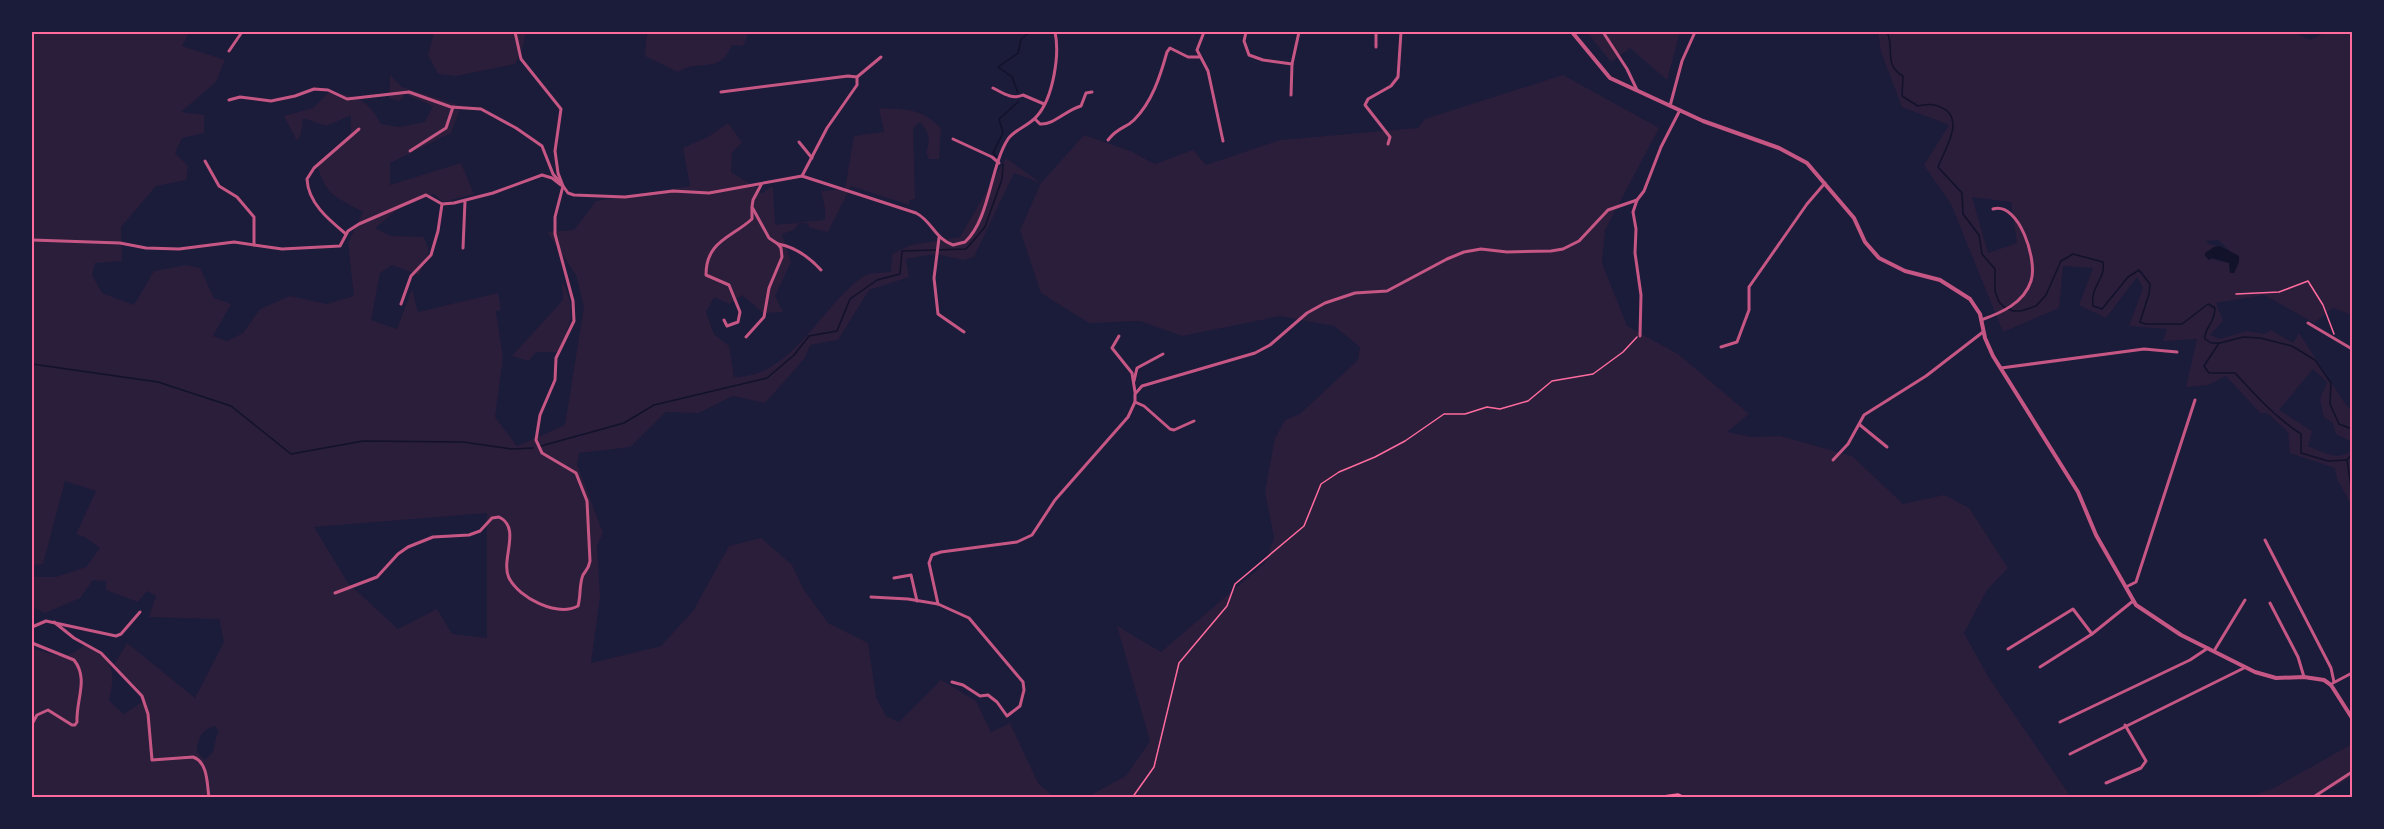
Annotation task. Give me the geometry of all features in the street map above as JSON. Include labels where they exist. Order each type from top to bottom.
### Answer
[{"type":"street","points":[[229,51],[242,32]]},
{"type":"street","points":[[335,593],[377,577],[398,554],[408,547],[433,537],[469,535],[480,531],[492,518],[499,518],[506,522],[510,533],[506,565],[509,578],[518,590],[541,605],[558,610],[578,606],[583,575],[590,561],[587,501],[576,473],[542,453],[537,448],[536,440],[540,415],[555,380],[556,358],[574,321],[573,301],[555,234],[555,217],[562,186],[555,151],[561,109],[521,59],[515,32]]},
{"type":"street","points":[[32,240],[120,243],[146,248],[179,249],[234,242],[302,250],[331,248],[340,246],[346,234],[359,224],[426,195],[442,204],[465,201],[542,175],[552,178],[574,195],[591,197],[625,197],[673,190],[709,193],[802,176],[916,213],[924,217],[939,238],[946,243],[958,245],[970,237],[977,225],[1008,139],[1035,119],[1044,104],[1055,67],[1057,50],[1055,32]]},
{"type":"street","points":[[1204,32],[1197,50],[1208,71],[1223,141]]},
{"type":"street","points":[[1246,32],[1244,41],[1249,55],[1263,60],[1292,64]]},
{"type":"street","points":[[1291,95],[1292,64],[1299,32]]},
{"type":"street","points":[[1376,32],[1376,47]]},
{"type":"street","points":[[1388,144],[1390,137],[1365,105],[1368,99],[1391,86],[1398,77],[1401,32]]},
{"type":"street","points":[[1572,32],[1610,78],[1703,121],[1779,148],[1807,163],[1854,218],[1872,252],[1897,268],[1940,280],[1957,289],[1974,304],[1988,345],[2078,492],[2096,535],[2125,588],[2141,610],[2174,631],[2244,668],[2276,678],[2320,678],[2332,683],[2352,673]]},
{"type":"street","points":[[1604,32],[1638,92]]},
{"type":"street","points":[[1670,105],[1682,61],[1695,32]]},
{"type":"street","points":[[1108,140],[1116,130],[1134,120],[1150,100],[1170,48],[1188,57],[1200,57]]},
{"type":"street","points":[[721,92],[857,76],[881,57]]},
{"type":"street","points":[[802,176],[827,128],[857,85],[857,76]]},
{"type":"street","points":[[229,100],[240,97],[271,101],[295,96],[314,88],[328,90],[347,99],[409,92],[453,107],[468,107],[492,113],[544,150],[553,174],[562,186]]},
{"type":"street","points":[[993,88],[1006,95],[1018,97],[1023,95],[1044,104]]},
{"type":"street","points":[[1035,119],[1040,124],[1052,122],[1081,106],[1086,93],[1092,92]]},
{"type":"street","points":[[410,151],[446,128],[453,107]]},
{"type":"street","points":[[1640,335],[1641,295],[1635,253],[1636,229],[1633,212],[1680,110]]},
{"type":"street","points":[[346,234],[318,207],[311,195],[307,179],[311,172],[359,129]]},
{"type":"street","points":[[953,139],[992,157],[999,163]]},
{"type":"street","points":[[799,142],[812,158]]},
{"type":"street","points":[[205,161],[219,186],[237,197],[254,217],[254,246]]},
{"type":"street","points":[[1721,347],[1737,342],[1749,310],[1749,287],[1807,204],[1825,183]]},
{"type":"street","points":[[724,320],[727,326],[738,322],[740,312],[729,285],[706,275],[706,262],[719,241],[739,231],[752,219],[753,200],[761,185]]},
{"type":"street","points":[[1135,394],[1147,383],[1255,353],[1270,345],[1306,313],[1325,303],[1355,293],[1387,291],[1464,252],[1481,249],[1526,252],[1563,249],[1584,237],[1608,210],[1637,200]]},
{"type":"street","points":[[463,248],[465,201]]},
{"type":"street","points":[[401,304],[411,276],[430,255],[438,231],[442,204]]},
{"type":"street","points":[[752,207],[769,238],[810,258],[821,270]]},
{"type":"street","points":[[1981,320],[2010,307],[2031,282],[2031,266],[2026,241],[2018,223],[2003,207],[1993,209]]},
{"type":"street","points":[[939,238],[934,278],[938,314],[964,332]]},
{"type":"street","points":[[746,337],[764,317],[769,288],[782,257],[778,244]]},
{"type":"street","points":[[2308,323],[2336,337],[2352,349]]},
{"type":"street","points":[[1833,460],[1848,444],[1864,415],[1926,376],[1983,332]]},
{"type":"street","points":[[938,604],[929,563],[932,555],[1017,542],[1032,535],[1055,500],[1128,417],[1135,402],[1134,381],[1132,373],[1112,348],[1119,336]]},
{"type":"street","points":[[2001,368],[2008,365],[2144,349],[2177,352]]},
{"type":"street","points":[[1134,381],[1137,368],[1163,354]]},
{"type":"street","points":[[2125,588],[2136,582],[2195,400]]},
{"type":"street","points":[[1135,402],[1144,406],[1170,429],[1174,430],[1194,421]]},
{"type":"street","points":[[1859,425],[1887,447]]},
{"type":"street","points":[[2265,540],[2331,668],[2332,683],[2352,718]]},
{"type":"street","points":[[894,578],[911,575],[917,601]]},
{"type":"street","points":[[871,597],[938,604],[953,610],[974,623],[1023,682],[1024,690],[1020,705],[1007,716],[997,702],[988,695],[980,696],[963,685],[952,682]]},
{"type":"street","points":[[2214,651],[2245,600]]},
{"type":"street","points":[[2040,667],[2092,634],[2133,601]]},
{"type":"street","points":[[2270,603],[2298,657],[2304,677]]},
{"type":"street","points":[[2008,649],[2073,609],[2092,634]]},
{"type":"street","points":[[32,627],[39,622],[54,622],[81,630],[116,636],[121,634],[140,612]]},
{"type":"street","points":[[54,622],[74,638],[101,653],[142,696],[148,714],[152,760],[193,757],[198,759],[203,767],[209,798]]},
{"type":"street","points":[[32,643],[74,660],[83,679],[75,725],[48,710],[37,715],[32,724]]},
{"type":"street","points":[[2060,722],[2190,660],[2208,648]]},
{"type":"street","points":[[2070,754],[2244,668]]},
{"type":"street","points":[[2106,783],[2141,768],[2146,761],[2125,725]]},
{"type":"street","points":[[2312,798],[2352,772]]},
{"type":"path","points":[[2236,294],[2279,291],[2308,281],[2323,305],[2336,337]]},
{"type":"path","points":[[1131,798],[1154,767],[1179,663],[1227,606],[1235,584],[1304,526],[1321,484],[1339,472],[1375,458],[1405,441],[1444,414],[1465,414],[1487,407],[1500,409],[1528,401],[1552,381],[1593,374],[1623,352],[1640,335]]},
{"type":"path","points":[[1648,798],[1678,794],[1687,798]]},
{"type":"shaded area","points":[[32,32],[189,32],[182,46],[225,60],[216,82],[181,112],[204,115],[204,133],[182,138],[175,153],[188,166],[186,180],[156,186],[121,227],[122,261],[95,263],[92,275],[102,293],[134,305],[154,271],[186,265],[200,268],[214,298],[231,304],[213,336],[227,341],[243,333],[260,309],[290,296],[327,304],[354,296],[348,243],[363,212],[332,194],[320,174],[317,163],[351,133],[351,115],[326,126],[303,118],[301,134],[297,141],[284,116],[313,108],[329,92],[360,100],[371,109],[381,124],[399,127],[425,122],[433,106],[405,94],[400,101],[389,98],[390,75],[402,87],[461,106],[451,133],[390,163],[390,185],[461,163],[474,194],[443,202],[434,194],[397,210],[375,228],[391,236],[424,237],[429,251],[419,275],[392,265],[380,273],[371,320],[397,329],[412,289],[418,312],[498,293],[501,310],[496,311],[503,358],[495,417],[517,446],[565,425],[584,307],[576,275],[547,232],[574,230],[596,201],[690,186],[683,148],[708,137],[728,123],[742,142],[732,153],[731,172],[759,189],[761,194],[773,186],[775,225],[825,220],[821,191],[845,189],[854,136],[884,132],[879,108],[920,113],[941,129],[939,159],[929,159],[926,152],[929,140],[925,129],[920,122],[913,128],[915,199],[909,200],[909,205],[851,186],[828,232],[810,228],[807,223],[799,223],[794,230],[782,234],[791,262],[775,296],[783,312],[763,313],[742,295],[729,304],[714,297],[706,312],[714,334],[729,346],[734,377],[754,374],[773,366],[805,337],[849,288],[864,276],[891,272],[892,254],[911,245],[960,237],[1006,158],[1041,183],[1014,173],[974,257],[963,260],[935,254],[906,259],[909,277],[869,290],[838,340],[810,345],[805,358],[765,403],[733,396],[699,413],[666,412],[630,447],[579,453],[577,464],[603,533],[597,546],[600,596],[591,663],[661,646],[693,611],[729,546],[761,538],[792,565],[804,590],[828,623],[868,643],[876,697],[886,716],[899,722],[941,680],[976,701],[991,732],[1010,723],[1038,783],[1054,797],[32,797],[32,648],[59,656],[71,654],[85,645],[95,651],[107,662],[112,673],[109,701],[124,714],[142,702],[137,691],[113,667],[127,643],[195,698],[224,642],[219,619],[149,617],[156,596],[147,591],[138,602],[106,590],[106,581],[93,580],[80,598],[45,613],[32,607],[32,577],[56,577],[86,567],[100,548],[85,537],[76,534],[96,491],[65,481],[43,564],[32,565]],"holes":[[[487,513],[487,638],[452,634],[437,609],[398,629],[348,583],[314,527]],[[216,726],[219,735],[217,734],[213,752],[205,760],[197,752],[199,739],[207,729]]]},
{"type":"shaded area","points":[[434,32],[526,32],[522,50],[515,64],[456,76],[438,74],[428,55]]},
{"type":"shaded area","points":[[647,32],[749,32],[743,46],[732,45],[719,62],[690,67],[678,72],[645,56]]},
{"type":"shaded area","points":[[1587,32],[1680,32],[1667,80],[1630,48],[1611,62]]},
{"type":"shaded area","points":[[1878,32],[2293,32],[2310,40],[2326,32],[2352,32],[2352,315],[2333,308],[2314,323],[2264,295],[2216,303],[2223,321],[2210,335],[2220,339],[2246,331],[2264,334],[2271,330],[2293,343],[2299,333],[2352,411],[2352,442],[2336,434],[2332,422],[2324,418],[2320,399],[2327,382],[2313,369],[2279,410],[2312,431],[2308,446],[2336,456],[2352,451],[2352,506],[2337,479],[2335,468],[2290,453],[2288,432],[2267,413],[2260,413],[2226,376],[2208,385],[2186,387],[2197,339],[2163,341],[2167,329],[2129,326],[2143,288],[2137,277],[2106,318],[2079,305],[2093,268],[2063,266],[2059,308],[2003,332],[1951,204],[1924,165],[1949,125],[1902,107],[1881,52]],"holes":[[[1972,197],[2011,202],[2017,243],[1988,253]],[[2218,240],[2230,251],[2238,265],[2234,273],[2230,272],[2229,263],[2215,260],[2205,253],[2217,246],[2208,244],[2206,241]]]},
{"type":"shaded area","points":[[1563,75],[1659,128],[1605,230],[1602,263],[1627,326],[1678,354],[1749,414],[1727,432],[1752,437],[1780,436],[1852,456],[1903,504],[1944,495],[1969,508],[2008,568],[1987,590],[1964,633],[1989,678],[2071,797],[1087,797],[1126,776],[1150,741],[1117,626],[1161,652],[1265,563],[1274,538],[1265,491],[1275,438],[1285,420],[1300,414],[1358,360],[1360,347],[1334,326],[1280,316],[1182,336],[1140,321],[1089,323],[1041,293],[1020,230],[1041,183],[1084,135],[1130,151],[1155,164],[1193,150],[1206,165],[1280,140],[1418,128],[1425,119]]},
{"type":"shaded area","points":[[2220,246],[2239,256],[2234,273],[2230,273],[2229,263],[2213,258],[2209,260],[2205,256],[2205,253],[2214,247]]},
{"type":"shaded area","points":[[562,281],[570,301],[571,317],[557,352],[536,352],[529,361],[512,356],[563,300]]},
{"type":"shaded area","points":[[2352,744],[2352,777],[2316,797],[2246,798],[2274,788]]},
{"type":"waterway","points":[[1018,93],[1012,77],[998,67],[1018,53],[1021,39],[1030,32]]},
{"type":"waterway","points":[[1887,32],[1893,67],[1903,76],[1902,96],[1918,106],[1929,104],[1939,106],[1951,116],[1953,130],[1938,167],[1962,193],[1963,214],[1979,235],[1982,254],[1995,269],[1995,291],[1999,302],[2004,307],[2013,311],[2021,311],[2036,306],[2046,295],[2061,261],[2073,254],[2103,262],[2102,274],[2094,293],[2093,306],[2102,309],[2128,277],[2139,270],[2150,284],[2140,322],[2182,324],[2208,304],[2215,308],[2215,313],[2206,331],[2205,339],[2211,343],[2219,343],[2204,366],[2209,373],[2235,373],[2274,413],[2301,434],[2301,453],[2328,461],[2347,460],[2352,494]]},
{"type":"waterway","points":[[997,157],[993,153],[1003,133],[999,119],[1018,102]]},
{"type":"waterway","points":[[541,446],[624,423],[654,405],[767,378],[794,355],[809,336],[837,331],[850,299],[877,280],[900,274],[902,251],[966,249],[985,227],[1002,179],[1003,164]]},
{"type":"waterway","points":[[2220,343],[2243,337],[2260,338],[2292,346],[2315,360],[2331,383],[2330,404],[2339,424],[2352,429]]},
{"type":"waterway","points":[[32,364],[158,382],[231,406],[291,454],[363,441],[463,442],[511,449],[533,448]]},
{"type":"waterway","points":[[2347,460],[2352,454]]}]
